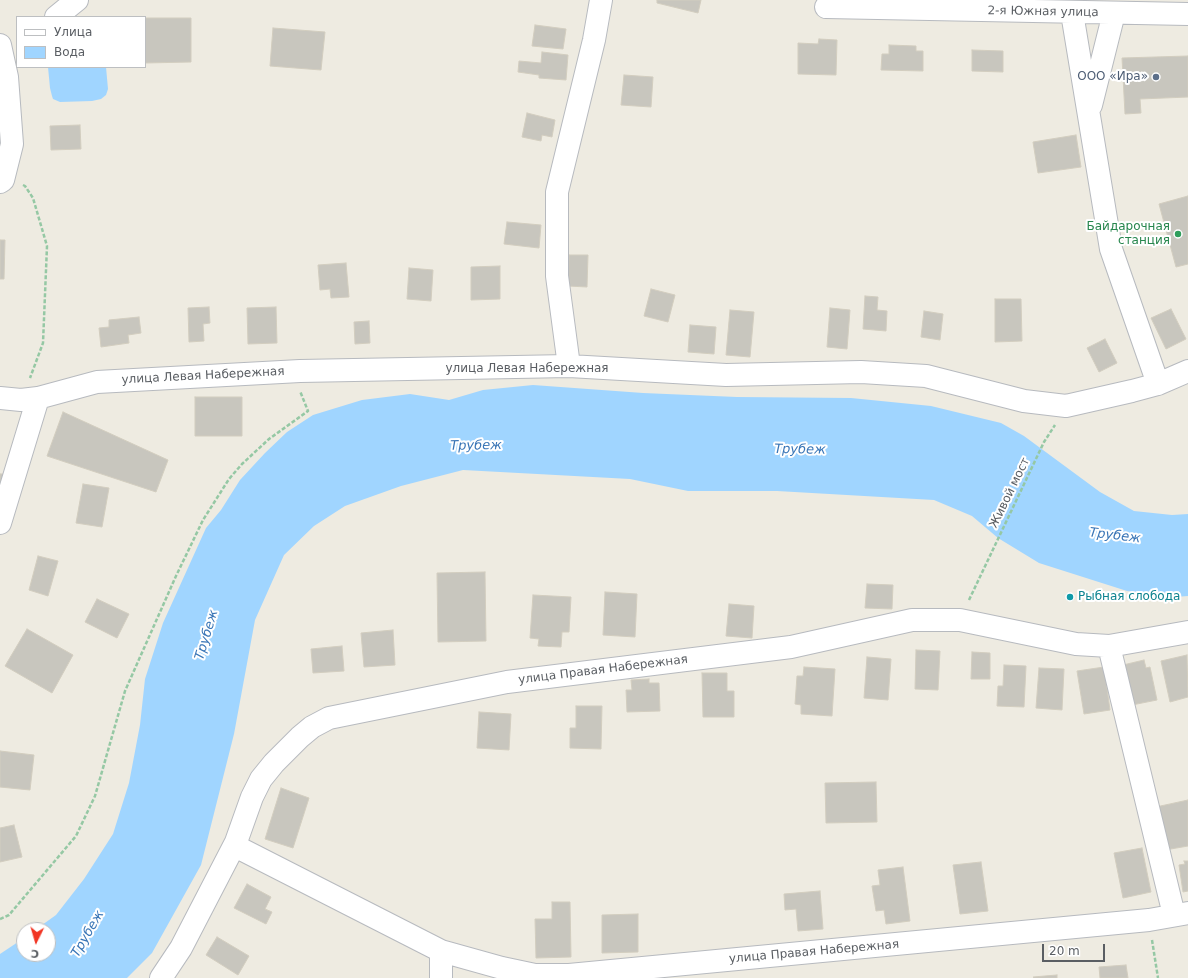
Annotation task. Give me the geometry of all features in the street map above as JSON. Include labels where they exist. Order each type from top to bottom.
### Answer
[{"type":"street","points":[[57,16],[77,0]]},
{"type":"street","points":[[569,366],[557,276],[557,192],[594,40],[601,0]]},
{"type":"street","name":"2-я Южная улица","points":[[826,7],[1058,8],[1114,13],[1188,14]]},
{"type":"street","points":[[1058,8],[1089,112],[1111,249],[1158,384]]},
{"type":"street","points":[[1089,112],[1114,13]]},
{"type":"street","points":[[0,45],[12,68],[12,144],[1,181]]},
{"type":"street","name":"улица Левая Набережная","points":[[30,399],[97,382],[300,371],[569,366],[726,375],[861,372],[926,376],[1024,401],[1066,406],[1132,392],[1158,384],[1188,370]]},
{"type":"street","points":[[0,398],[30,399],[0,523]]},
{"type":"street","name":"улица Правая Набережная","points":[[161,978],[181,948],[235,846],[252,797],[261,779],[274,762],[300,737],[312,727],[329,718],[507,682],[791,647],[912,620],[960,620],[1076,644],[1109,646],[1188,632]]},
{"type":"street","points":[[1109,646],[1181,914]]},
{"type":"street","name":"улица Правая Набережная","points":[[235,846],[441,951],[502,968],[535,975],[569,976],[1149,920],[1181,914]]},
{"type":"street","points":[[441,951],[441,978]]},
{"type":"path","points":[[1,181],[25,186],[33,198],[47,246],[42,343],[30,399]]},
{"type":"path","points":[[0,919],[9,915],[76,836],[95,796],[125,691],[176,576],[203,520],[229,479],[242,464],[269,439],[308,411],[300,393],[300,371]]},
{"type":"path","name":"Живой мост","points":[[960,620],[1044,442]]},
{"type":"path","points":[[1149,920],[1158,978]]},
{"type":"water","points":[[48,68],[106,68],[108,89],[106,95],[101,99],[92,101],[60,102],[53,99],[50,88]]},
{"type":"water","name":"Трубеж","points":[[533,385],[643,393],[737,397],[851,398],[931,406],[1001,423],[1024,436],[1100,492],[1134,511],[1172,515],[1188,514],[1188,596],[1175,597],[1127,591],[1039,563],[998,538],[972,516],[934,500],[777,491],[688,491],[630,479],[463,470],[401,486],[345,506],[314,526],[284,555],[255,620],[234,734],[201,865],[152,953],[127,978],[0,978],[0,954],[16,943],[16,962],[56,962],[56,922],[46,922],[56,915],[84,879],[113,834],[129,783],[140,725],[145,679],[163,623],[206,528],[221,510],[240,480],[287,432],[313,415],[362,400],[410,394],[449,400],[483,390]]},
{"type":"building","points":[[657,0],[701,0],[698,13],[657,3]]},
{"type":"building","points":[[146,18],[191,18],[191,62],[146,63]]},
{"type":"building","points":[[535,25],[566,29],[563,49],[532,46]]},
{"type":"building","points":[[273,28],[325,32],[321,70],[270,66]]},
{"type":"building","points":[[819,39],[837,40],[836,75],[798,74],[798,43],[818,44]]},
{"type":"building","points":[[889,45],[916,46],[916,51],[923,51],[923,71],[881,70],[882,54],[889,54]]},
{"type":"building","points":[[972,50],[1003,51],[1003,72],[972,71]]},
{"type":"building","points":[[542,52],[568,55],[566,80],[539,78],[539,75],[518,72],[519,61],[541,63]]},
{"type":"building","name":"ООО «Ира»","points":[[1188,56],[1188,97],[1140,99],[1141,113],[1125,114],[1122,58]]},
{"type":"building","points":[[624,75],[653,77],[651,107],[621,105]]},
{"type":"building","points":[[527,113],[555,120],[552,137],[542,135],[541,141],[522,137]]},
{"type":"building","points":[[80,125],[81,149],[51,150],[50,126]]},
{"type":"building","points":[[1076,135],[1081,167],[1038,173],[1033,142]]},
{"type":"building","name":"Байдарочная станция","points":[[1188,196],[1188,264],[1176,267],[1159,204]]},
{"type":"building","points":[[507,222],[541,225],[539,248],[504,244]]},
{"type":"building","points":[[0,240],[5,240],[4,279],[0,279]]},
{"type":"building","points":[[569,255],[588,255],[587,287],[568,286]]},
{"type":"building","points":[[346,263],[349,297],[331,298],[330,289],[320,290],[318,265]]},
{"type":"building","points":[[500,266],[500,299],[471,300],[471,267]]},
{"type":"building","points":[[409,268],[433,270],[431,301],[407,299]]},
{"type":"building","points":[[651,289],[675,295],[668,322],[644,316]]},
{"type":"building","points":[[865,296],[878,297],[877,310],[887,311],[886,331],[863,329]]},
{"type":"building","points":[[995,299],[1021,299],[1022,341],[995,342]]},
{"type":"building","points":[[209,307],[210,323],[203,324],[204,341],[189,342],[188,308]]},
{"type":"building","points":[[276,307],[277,343],[248,344],[247,308]]},
{"type":"building","points":[[830,308],[850,310],[847,349],[827,347]]},
{"type":"building","points":[[1171,309],[1186,339],[1166,349],[1151,318]]},
{"type":"building","points":[[730,310],[754,312],[750,357],[726,355]]},
{"type":"building","points":[[924,311],[943,314],[940,340],[921,337]]},
{"type":"building","points":[[139,317],[141,333],[128,335],[129,343],[101,347],[99,328],[109,327],[109,320]]},
{"type":"building","points":[[369,321],[370,343],[355,344],[354,322]]},
{"type":"building","points":[[690,325],[716,327],[714,354],[688,352]]},
{"type":"building","points":[[1105,339],[1117,363],[1099,372],[1087,348]]},
{"type":"building","points":[[195,397],[242,397],[242,436],[195,436]]},
{"type":"building","points":[[63,412],[168,460],[156,492],[47,456]]},
{"type":"building","points":[[0,474],[3,474],[1,491],[0,491]]},
{"type":"building","points":[[83,484],[109,488],[102,527],[76,523]]},
{"type":"building","points":[[38,556],[58,561],[48,596],[29,590]]},
{"type":"building","points":[[485,572],[486,641],[438,642],[437,573]]},
{"type":"building","points":[[867,584],[893,585],[892,609],[865,608]]},
{"type":"building","points":[[605,592],[637,594],[635,637],[603,635]]},
{"type":"building","points":[[533,595],[571,597],[569,632],[562,632],[561,647],[538,646],[539,639],[530,638]]},
{"type":"building","points":[[97,599],[129,614],[117,638],[85,622]]},
{"type":"building","points":[[729,604],[754,606],[752,638],[726,636]]},
{"type":"building","points":[[27,629],[73,655],[52,693],[5,666]]},
{"type":"building","points":[[393,630],[395,665],[364,667],[361,633]]},
{"type":"building","points":[[342,646],[344,671],[313,673],[311,649]]},
{"type":"building","points":[[916,650],[940,651],[938,690],[915,689]]},
{"type":"building","points":[[972,652],[990,653],[990,679],[971,679]]},
{"type":"building","points":[[1187,655],[1188,697],[1170,702],[1161,661]]},
{"type":"building","points":[[867,657],[891,659],[888,700],[864,698]]},
{"type":"building","points":[[1144,660],[1146,668],[1150,667],[1157,700],[1132,705],[1123,665]]},
{"type":"building","points":[[1004,665],[1026,666],[1024,707],[997,706],[998,686],[1003,686]]},
{"type":"building","points":[[804,667],[835,669],[832,716],[801,714],[801,705],[795,704],[797,676],[803,676]]},
{"type":"building","points":[[1104,667],[1110,710],[1084,714],[1077,671]]},
{"type":"building","points":[[1039,668],[1064,669],[1062,710],[1036,708]]},
{"type":"building","points":[[702,673],[727,673],[727,691],[734,691],[734,717],[703,717]]},
{"type":"building","points":[[649,679],[649,683],[659,683],[660,711],[627,712],[626,690],[632,690],[631,680]]},
{"type":"building","points":[[576,706],[602,706],[601,749],[570,748],[570,728],[576,728]]},
{"type":"building","points":[[479,712],[511,714],[509,750],[477,748]]},
{"type":"building","points":[[0,751],[34,755],[30,790],[0,787]]},
{"type":"building","points":[[876,782],[877,822],[826,823],[825,783]]},
{"type":"building","points":[[281,788],[309,798],[293,848],[265,839]]},
{"type":"building","points":[[1188,800],[1188,846],[1165,850],[1156,807]]},
{"type":"building","points":[[14,825],[22,857],[0,862],[0,828]]},
{"type":"building","points":[[1142,848],[1151,892],[1123,898],[1114,853]]},
{"type":"building","points":[[1184,861],[1188,861],[1188,891],[1183,892],[1179,865],[1185,864]]},
{"type":"building","points":[[981,862],[988,911],[960,914],[953,865]]},
{"type":"building","points":[[903,867],[910,921],[886,924],[884,910],[876,911],[872,886],[880,885],[878,870]]},
{"type":"building","points":[[247,884],[271,897],[265,909],[272,912],[266,924],[234,908]]},
{"type":"building","points":[[820,891],[823,929],[798,931],[796,909],[785,910],[784,894]]},
{"type":"building","points":[[552,902],[570,902],[571,957],[536,958],[535,919],[552,919]]},
{"type":"building","points":[[638,914],[638,952],[602,953],[602,915]]},
{"type":"building","points":[[217,937],[249,956],[238,975],[206,955]]},
{"type":"building","points":[[1126,965],[1128,978],[1100,978],[1099,967]]},
{"type":"building","points":[[1057,975],[1057,978],[1033,977]]},
{"type":"place","name":"ООО «Ира»","points":[[1156,77]]},
{"type":"place","name":"Байдарочная станция","points":[[1178,234]]},
{"type":"place","name":"Рыбная слобода","points":[[1070,597]]}]
